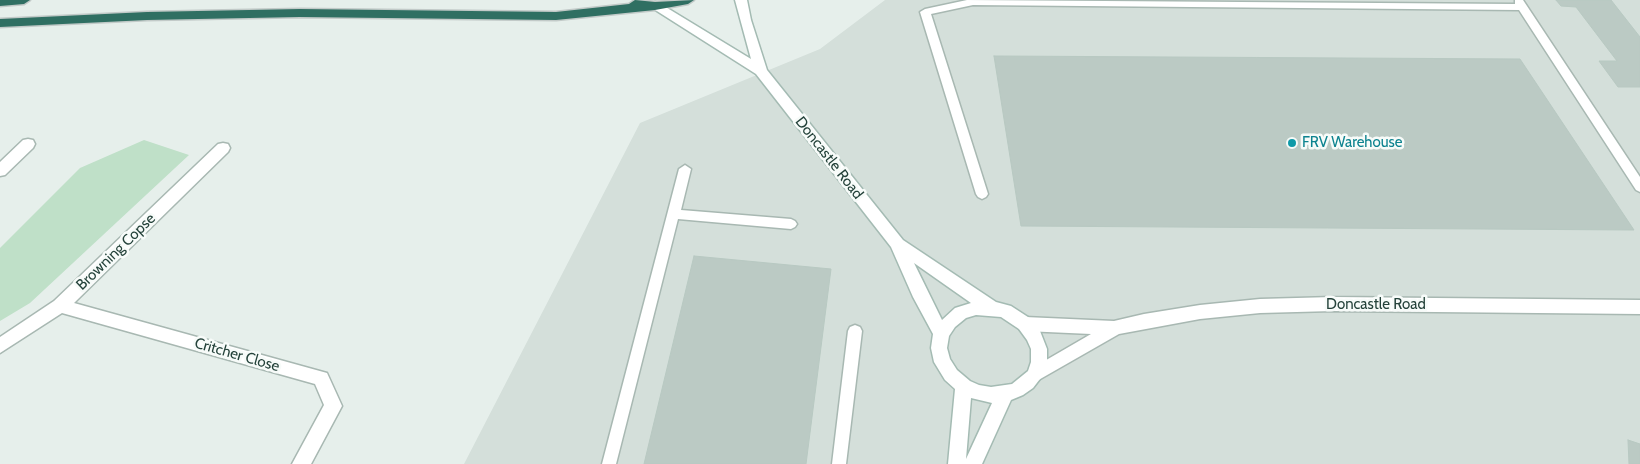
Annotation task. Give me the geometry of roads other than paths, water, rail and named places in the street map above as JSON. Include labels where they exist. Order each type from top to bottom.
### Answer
[{"type":"highway","points":[[0,2],[24,0]]},
{"type":"highway","points":[[622,0],[650,6]]},
{"type":"highway","points":[[0,23],[118,17],[272,14],[547,16],[650,6],[688,0]]},
{"type":"street","name":"Doncastle Road","points":[[741,0],[745,20],[761,71],[897,244],[921,297],[941,334]]},
{"type":"street","name":"Doncastle Road","points":[[650,6],[761,71]]},
{"type":"street","points":[[0,171],[28,144]]},
{"type":"street","name":"Browning Copse","points":[[0,346],[60,306],[223,148]]},
{"type":"street","name":"Doncastle Road","points":[[897,244],[992,308]]},
{"type":"street","name":"Doncastle Road","points":[[1025,324],[1114,328],[1200,312],[1260,306],[1352,304],[1640,307]]},
{"type":"street","name":"Critcher Close","points":[[60,306],[321,378],[333,406],[301,464]]},
{"type":"street","points":[[976,308],[992,308],[1004,311],[1025,324],[1034,336],[1039,349],[1039,362],[1035,375],[1017,390],[1005,394],[991,395],[976,392],[964,386],[951,375],[942,362],[939,348],[941,334],[949,322],[961,313],[976,308]]},
{"type":"street","name":"Doncastle Road","points":[[1035,375],[1114,328]]},
{"type":"street","points":[[956,464],[964,386]]},
{"type":"street","points":[[973,464],[1005,394]]},
{"type":"lane","points":[[982,194],[926,12],[973,2],[1520,4],[1640,187]]},
{"type":"lane","points":[[609,464],[685,169]]},
{"type":"lane","points":[[674,214],[791,224]]},
{"type":"lane","points":[[839,464],[855,331]]},
{"type":"place","name":"FRV Warehouse","points":[[1292,143]]}]
